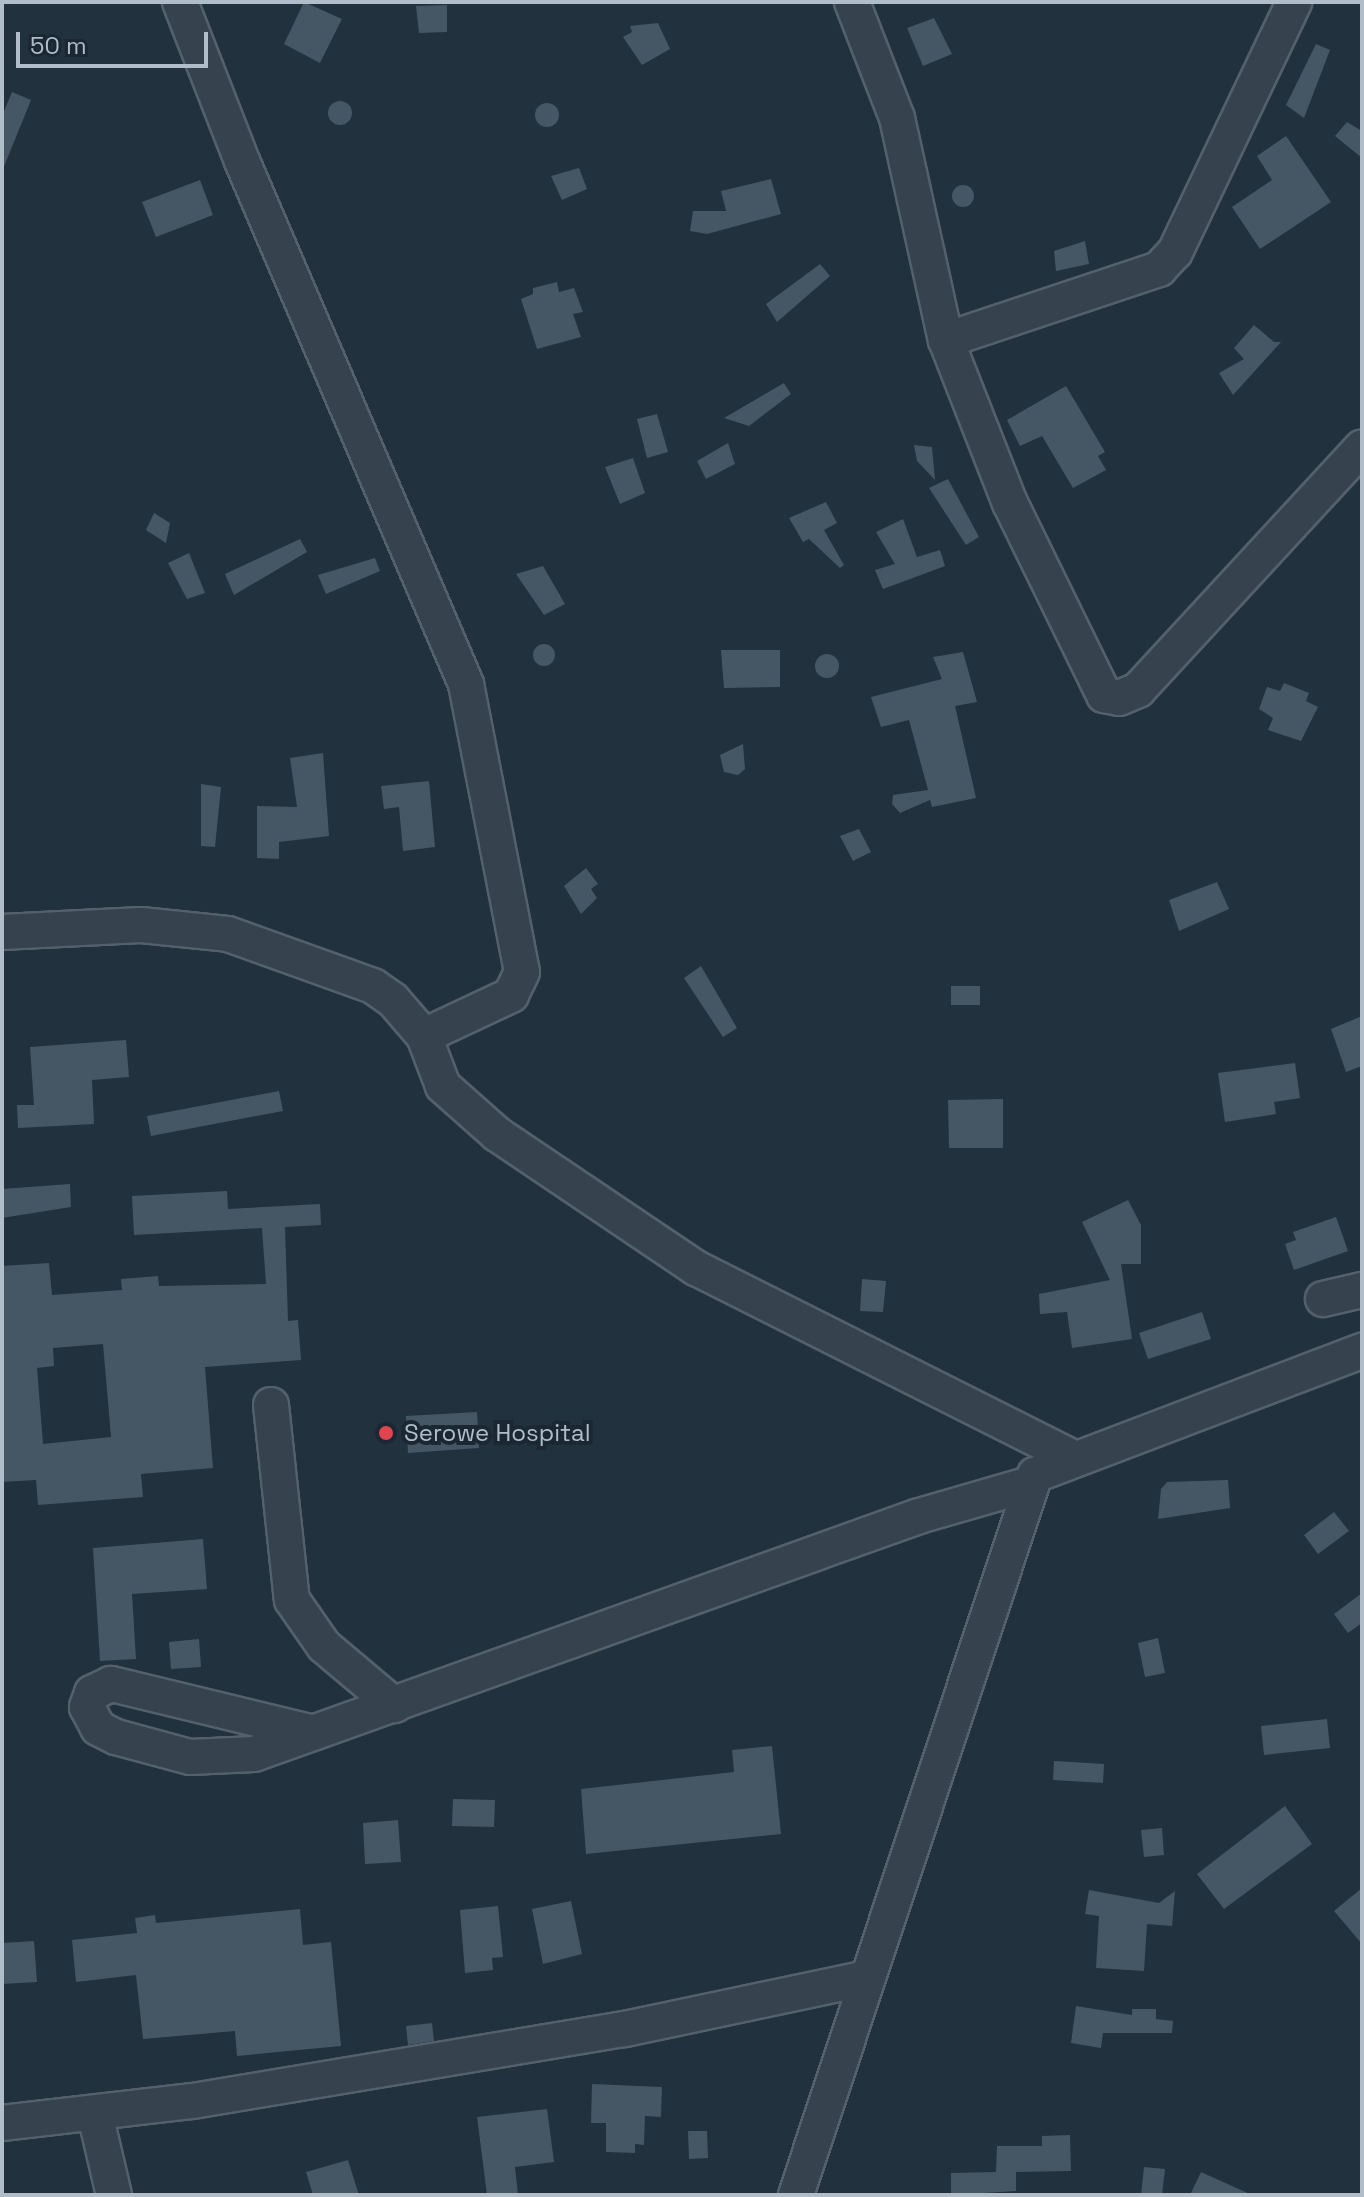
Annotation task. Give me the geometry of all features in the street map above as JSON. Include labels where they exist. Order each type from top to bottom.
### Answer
[{"type":"street","points":[[180,2],[242,161],[466,684],[522,972],[511,995],[424,1036]]},
{"type":"street","points":[[852,2],[897,118],[946,340],[1010,503],[1104,695],[1119,698],[1138,690],[1362,447]]},
{"type":"street","points":[[946,340],[1159,269],[1175,252],[1294,2]]},
{"type":"street","points":[[2,932],[141,925],[228,934],[373,986],[393,1000],[424,1036],[443,1086],[497,1134],[696,1268],[1071,1457]]},
{"type":"street","points":[[1323,1299],[1362,1290]]},
{"type":"street","points":[[796,2195],[863,1979],[1030,1484],[1042,1469],[1071,1457],[1362,1351]]},
{"type":"street","points":[[271,1405],[292,1600],[324,1646],[394,1705]]},
{"type":"street","points":[[310,1732],[111,1684],[92,1693],[87,1707],[98,1728],[116,1737],[190,1757],[254,1754],[919,1516],[1030,1484]]},
{"type":"street","points":[[2,2123],[95,2114],[625,2029],[863,1979]]},
{"type":"street","points":[[95,2114],[114,2195]]},
{"type":"building","points":[[304,2],[342,19],[320,63],[284,44]]},
{"type":"building","points":[[447,5],[447,32],[419,33],[416,6]]},
{"type":"building","points":[[934,18],[952,54],[923,66],[907,28]]},
{"type":"building","points":[[658,23],[670,49],[642,65],[623,37],[632,32],[630,26]]},
{"type":"building","points":[[1316,44],[1330,50],[1304,118],[1286,105]]},
{"type":"building","points":[[12,92],[31,100],[3,169],[2,116]]},
{"type":"building","points":[[340,101],[349,104],[352,113],[349,122],[340,125],[331,122],[328,113],[331,104]]},
{"type":"building","points":[[547,103],[555,107],[559,115],[555,123],[547,127],[539,123],[535,115],[539,107]]},
{"type":"building","points":[[1347,122],[1362,131],[1362,158],[1335,136]]},
{"type":"building","points":[[1286,136],[1331,202],[1260,249],[1232,207],[1272,180],[1257,156]]},
{"type":"building","points":[[579,168],[587,189],[562,200],[551,176]]},
{"type":"building","points":[[771,179],[781,214],[707,234],[690,231],[693,211],[726,211],[721,191]]},
{"type":"building","points":[[200,180],[213,215],[156,237],[142,202]]},
{"type":"building","points":[[963,185],[971,188],[974,196],[971,204],[963,207],[955,204],[952,196],[955,188]]},
{"type":"building","points":[[1085,241],[1089,264],[1056,271],[1054,251]]},
{"type":"building","points":[[820,264],[830,276],[777,322],[766,304]]},
{"type":"building","points":[[557,282],[559,292],[574,288],[583,312],[573,314],[581,337],[537,349],[521,299],[533,294],[533,288]]},
{"type":"building","points":[[1254,325],[1274,342],[1281,342],[1233,395],[1219,373],[1244,359],[1234,348]]},
{"type":"building","points":[[784,383],[791,394],[749,426],[724,418]]},
{"type":"building","points":[[1066,386],[1105,452],[1098,456],[1106,470],[1073,488],[1042,436],[1020,446],[1007,420]]},
{"type":"building","points":[[657,414],[668,452],[647,458],[637,419]]},
{"type":"building","points":[[728,443],[735,464],[706,479],[697,461]]},
{"type":"building","points":[[914,445],[932,447],[935,480],[917,461]]},
{"type":"building","points":[[633,458],[645,493],[620,504],[605,467]]},
{"type":"building","points":[[948,479],[979,537],[966,545],[929,488]]},
{"type":"building","points":[[826,502],[837,523],[824,530],[844,565],[840,568],[809,539],[803,542],[789,518]]},
{"type":"building","points":[[154,513],[170,523],[166,543],[146,530]]},
{"type":"building","points":[[903,519],[917,557],[940,550],[945,566],[883,589],[875,570],[895,564],[876,532]]},
{"type":"building","points":[[300,539],[307,552],[234,595],[225,574]]},
{"type":"building","points":[[189,553],[205,593],[187,599],[168,563]]},
{"type":"building","points":[[375,558],[380,571],[326,594],[318,575]]},
{"type":"building","points":[[543,566],[565,604],[544,615],[516,574]]},
{"type":"building","points":[[540,644],[548,644],[555,655],[548,666],[540,666],[533,659],[533,651]]},
{"type":"building","points":[[721,650],[780,650],[780,687],[724,688]]},
{"type":"building","points":[[963,652],[977,702],[955,706],[976,798],[932,807],[930,800],[900,813],[892,804],[893,795],[928,790],[909,720],[881,727],[871,697],[942,679],[933,657]]},
{"type":"building","points":[[827,654],[838,661],[839,666],[832,677],[827,678],[816,671],[815,666],[822,655]]},
{"type":"building","points":[[1284,683],[1309,693],[1306,701],[1318,707],[1301,741],[1268,730],[1273,718],[1259,709],[1267,687],[1280,691]]},
{"type":"building","points":[[743,744],[745,769],[738,775],[724,772],[720,755]]},
{"type":"building","points":[[323,753],[329,836],[279,842],[279,859],[257,858],[257,806],[297,807],[290,758]]},
{"type":"building","points":[[429,781],[435,847],[403,851],[399,807],[384,809],[381,786]]},
{"type":"building","points":[[201,784],[221,787],[215,847],[201,846]]},
{"type":"building","points":[[859,829],[871,852],[853,861],[840,836]]},
{"type":"building","points":[[586,868],[598,884],[591,889],[597,898],[581,914],[564,886]]},
{"type":"building","points":[[1217,882],[1229,909],[1179,931],[1169,900]]},
{"type":"building","points":[[701,966],[737,1028],[723,1037],[684,978]]},
{"type":"building","points":[[951,986],[980,986],[980,1005],[951,1005]]},
{"type":"building","points":[[1362,1016],[1362,1066],[1346,1072],[1331,1029]]},
{"type":"building","points":[[126,1040],[129,1077],[92,1080],[94,1124],[18,1128],[17,1105],[34,1105],[30,1047]]},
{"type":"building","points":[[1295,1063],[1300,1098],[1274,1102],[1276,1114],[1225,1122],[1218,1073]]},
{"type":"building","points":[[279,1091],[283,1111],[151,1136],[147,1116]]},
{"type":"building","points":[[1003,1099],[1003,1148],[949,1148],[948,1100]]},
{"type":"building","points":[[70,1184],[71,1207],[2,1218],[2,1189]]},
{"type":"building","points":[[227,1191],[228,1209],[320,1204],[321,1225],[285,1227],[288,1321],[298,1320],[301,1360],[205,1367],[213,1468],[141,1474],[143,1497],[38,1505],[36,1480],[2,1482],[2,1266],[49,1263],[52,1295],[122,1290],[121,1279],[158,1276],[159,1286],[266,1284],[262,1228],[134,1235],[132,1196]],"holes":[[[103,1344],[111,1437],[43,1444],[37,1368],[54,1366],[53,1348]]]},
{"type":"building","points":[[1128,1200],[1141,1225],[1141,1264],[1121,1264],[1132,1339],[1072,1348],[1067,1312],[1040,1314],[1039,1294],[1110,1280],[1082,1222]]},
{"type":"building","points":[[1336,1217],[1348,1251],[1294,1270],[1285,1244],[1296,1240],[1293,1232]]},
{"type":"building","points":[[862,1279],[886,1281],[883,1312],[860,1311]]},
{"type":"building","points":[[1202,1312],[1211,1339],[1148,1359],[1139,1333]]},
{"type":"building","points":[[477,1412],[479,1448],[408,1453],[406,1416]]},
{"type":"building","points":[[1228,1480],[1230,1508],[1158,1519],[1161,1489],[1167,1482]]},
{"type":"building","points":[[1334,1512],[1349,1531],[1318,1554],[1304,1535]]},
{"type":"building","points":[[203,1539],[207,1589],[132,1594],[136,1659],[100,1661],[93,1548]]},
{"type":"building","points":[[1362,1593],[1362,1623],[1348,1633],[1334,1614]]},
{"type":"building","points":[[1158,1638],[1165,1673],[1145,1677],[1138,1643]]},
{"type":"building","points":[[199,1639],[201,1667],[171,1669],[169,1642]]},
{"type":"building","points":[[1327,1719],[1330,1748],[1264,1755],[1261,1726]]},
{"type":"building","points":[[772,1746],[781,1834],[586,1854],[581,1789],[734,1772],[732,1750]]},
{"type":"building","points":[[1054,1761],[1104,1764],[1103,1783],[1053,1780]]},
{"type":"building","points":[[453,1799],[495,1800],[494,1827],[452,1826]]},
{"type":"building","points":[[1285,1806],[1312,1844],[1224,1909],[1197,1874]]},
{"type":"building","points":[[398,1820],[401,1862],[365,1864],[363,1823]]},
{"type":"building","points":[[1162,1828],[1164,1855],[1144,1857],[1141,1830]]},
{"type":"building","points":[[1362,1888],[1362,1944],[1334,1911]]},
{"type":"building","points":[[1089,1890],[1159,1903],[1175,1891],[1172,1926],[1147,1924],[1144,1971],[1096,1968],[1099,1916],[1085,1914]]},
{"type":"building","points":[[571,1901],[582,1954],[543,1964],[532,1909]]},
{"type":"building","points":[[498,1906],[503,1957],[492,1958],[493,1970],[465,1973],[460,1910]]},
{"type":"building","points":[[300,1909],[303,1945],[331,1942],[341,2046],[237,2056],[235,2031],[143,2039],[136,1975],[76,1982],[72,1940],[137,1933],[135,1918],[155,1915],[156,1923]]},
{"type":"building","points":[[34,1941],[37,1982],[2,1984],[2,1943]]},
{"type":"building","points":[[1076,2006],[1132,2015],[1132,2009],[1156,2009],[1156,2019],[1173,2021],[1172,2033],[1103,2033],[1101,2048],[1071,2043]]},
{"type":"building","points":[[432,2023],[434,2041],[408,2045],[406,2026]]},
{"type":"building","points":[[592,2084],[662,2087],[661,2117],[645,2116],[644,2145],[635,2144],[635,2153],[606,2152],[606,2123],[591,2123]]},
{"type":"building","points":[[547,2109],[554,2162],[515,2167],[518,2195],[487,2195],[477,2117]]},
{"type":"building","points":[[688,2131],[707,2131],[708,2158],[689,2159]]},
{"type":"building","points":[[1070,2135],[1071,2171],[1016,2172],[1016,2191],[951,2195],[951,2173],[996,2172],[997,2146],[1042,2146],[1042,2136]]},
{"type":"building","points":[[348,2160],[359,2195],[313,2195],[306,2172]]},
{"type":"building","points":[[1144,2167],[1165,2169],[1162,2195],[1141,2195]]},
{"type":"building","points":[[1201,2172],[1252,2195],[1190,2195]]},
{"type":"place","name":"Serowe Hospital","points":[[386,1433]]}]
